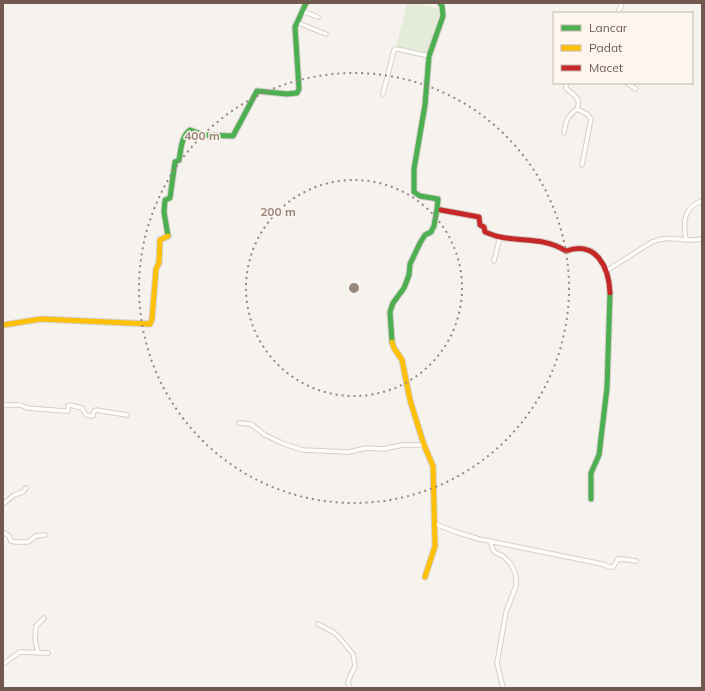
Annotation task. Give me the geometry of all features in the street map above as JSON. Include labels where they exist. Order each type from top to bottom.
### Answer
[{"type":"street","points":[[3,325],[41,319],[150,324],[152,319],[156,269],[159,264],[160,240],[168,237],[164,212],[165,200],[170,198],[175,162],[179,160],[181,148],[188,132],[190,130],[204,135],[233,136],[257,90],[291,94],[297,93],[299,90],[295,27],[306,3]]},
{"type":"street","points":[[425,577],[435,546],[433,466],[424,445],[410,400],[402,360],[392,342],[390,312],[393,303],[404,288],[409,275],[410,264],[420,243],[425,235],[431,232],[434,226],[437,209],[438,199],[434,197],[425,198],[415,194],[413,182],[425,105],[429,56],[442,20],[443,13],[440,3]]},
{"type":"street","points":[[302,11],[318,17]]},
{"type":"street","points":[[296,22],[326,34]]},
{"type":"street","points":[[383,94],[394,50],[397,49],[429,56]]},
{"type":"street","points":[[566,84],[566,88],[578,98],[578,109]]},
{"type":"street","points":[[628,84],[636,89]]},
{"type":"street","points":[[564,133],[566,120],[578,109]]},
{"type":"street","points":[[578,109],[589,115],[591,118],[582,165]]},
{"type":"street","points":[[686,240],[684,224],[688,209],[691,206],[702,202]]},
{"type":"street","points":[[437,209],[479,217],[480,225],[484,227],[485,232],[500,237],[542,241],[558,246],[566,252],[577,247],[581,247],[599,257],[606,271],[610,291],[608,388],[599,455],[591,473],[591,499]]},
{"type":"street","points":[[494,261],[500,237]]},
{"type":"street","points":[[606,271],[652,242],[669,238],[686,240],[702,239]]},
{"type":"street","points":[[3,405],[21,405],[27,408],[65,411],[68,411],[68,406],[70,405],[82,408],[86,415],[93,416],[94,411],[96,410],[127,415]]},
{"type":"street","points":[[239,422],[252,425],[265,435],[284,444],[303,450],[349,452],[366,448],[383,449],[403,445],[424,445]]},
{"type":"street","points":[[3,504],[14,495],[23,492],[26,488]]},
{"type":"street","points":[[435,524],[456,532],[490,541],[602,564],[610,567],[613,567],[618,559],[621,558],[636,561]]},
{"type":"street","points":[[3,532],[9,536],[11,541],[15,542],[28,542],[36,536],[45,536]]},
{"type":"street","points":[[490,541],[492,550],[503,556],[511,564],[516,578],[516,586],[506,612],[497,663],[503,688]]},
{"type":"street","points":[[38,653],[35,639],[36,626],[44,618]]},
{"type":"street","points":[[318,624],[338,636],[353,654],[355,666],[349,679],[350,688]]},
{"type":"street","points":[[3,664],[20,652],[48,653]]},
{"type":"green space","points":[[407,3],[416,3],[440,9],[429,54],[396,47]]},
{"type":"traffic: fast","points":[[168,236],[164,212],[165,200],[170,198],[175,162],[179,160],[182,144],[187,133],[190,130],[204,135],[233,136],[257,91],[287,94],[297,93],[299,89],[295,27],[306,3]]},
{"type":"traffic: fast","points":[[440,3],[442,6],[443,16],[429,56],[425,105],[414,169],[414,192],[420,196],[438,199],[437,209],[441,210]]},
{"type":"traffic: fast","points":[[392,342],[390,312],[393,303],[404,288],[409,275],[410,264],[420,243],[425,235],[431,232],[434,226],[437,209]]},
{"type":"traffic: fast","points":[[591,499],[591,473],[599,455],[607,388],[610,293]]},
{"type":"traffic: slow","points":[[3,325],[41,319],[150,324],[152,319],[156,269],[159,263],[160,240],[168,236]]},
{"type":"traffic: slow","points":[[392,342],[402,360],[410,400],[424,445],[433,466],[435,546],[425,577]]},
{"type":"traffic: jam","points":[[441,210],[479,217],[480,225],[484,227],[485,232],[496,236],[542,242],[566,251],[585,249],[599,258],[604,265],[610,293]]}]
